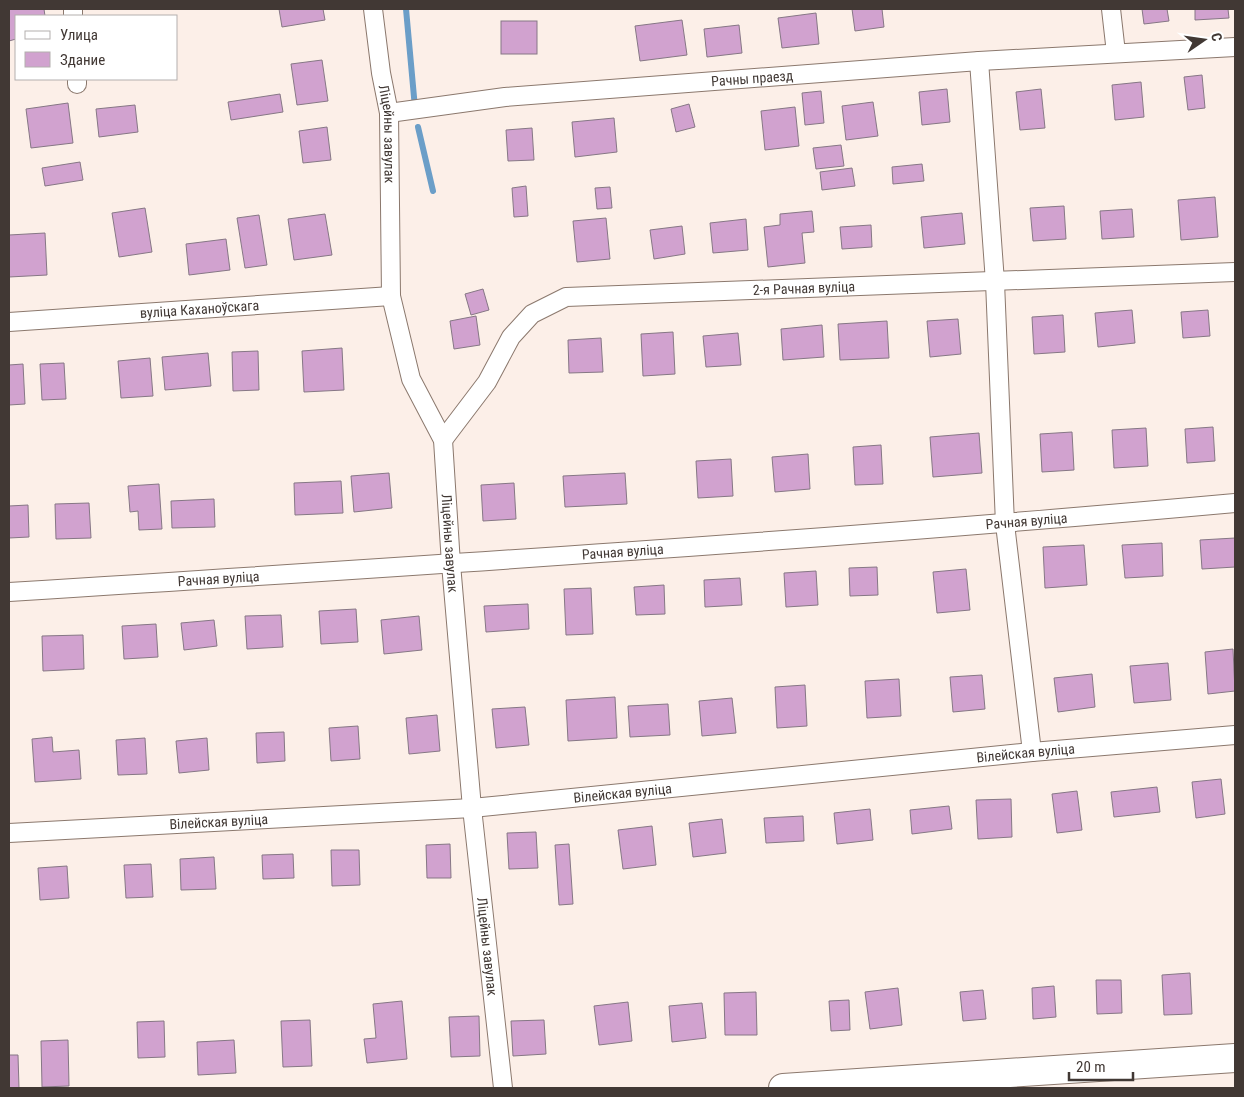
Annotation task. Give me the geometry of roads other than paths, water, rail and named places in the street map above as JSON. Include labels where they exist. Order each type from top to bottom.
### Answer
[{"type":"main road","points":[[783,1088],[1235,1058]]},
{"type":"street","name":"Ліцейны завулак","points":[[373,9],[381,73],[390,112],[391,296],[411,379],[443,440],[451,564],[472,808],[503,1088]]},
{"type":"street","points":[[1111,9],[1116,53]]},
{"type":"street","name":"Рачны праезд","points":[[390,112],[505,97],[979,61],[1235,46]]},
{"type":"street","points":[[979,61],[996,282],[1005,524],[1032,752]]},
{"type":"street","name":"2-я Рачная вуліца","points":[[443,440],[487,382],[511,337],[532,314],[566,297],[1235,272]]},
{"type":"street","name":"вуліца Каханоўскага","points":[[9,322],[391,296]]},
{"type":"street","name":"Рачная вуліца","points":[[9,592],[451,564],[1005,524],[1235,503]]},
{"type":"street","name":"Вілейская вуліца","points":[[9,833],[472,808],[1032,752],[1235,735]]},
{"type":"waterway","points":[[406,9],[415,108]]},
{"type":"waterway","points":[[418,127],[433,191]]}]
